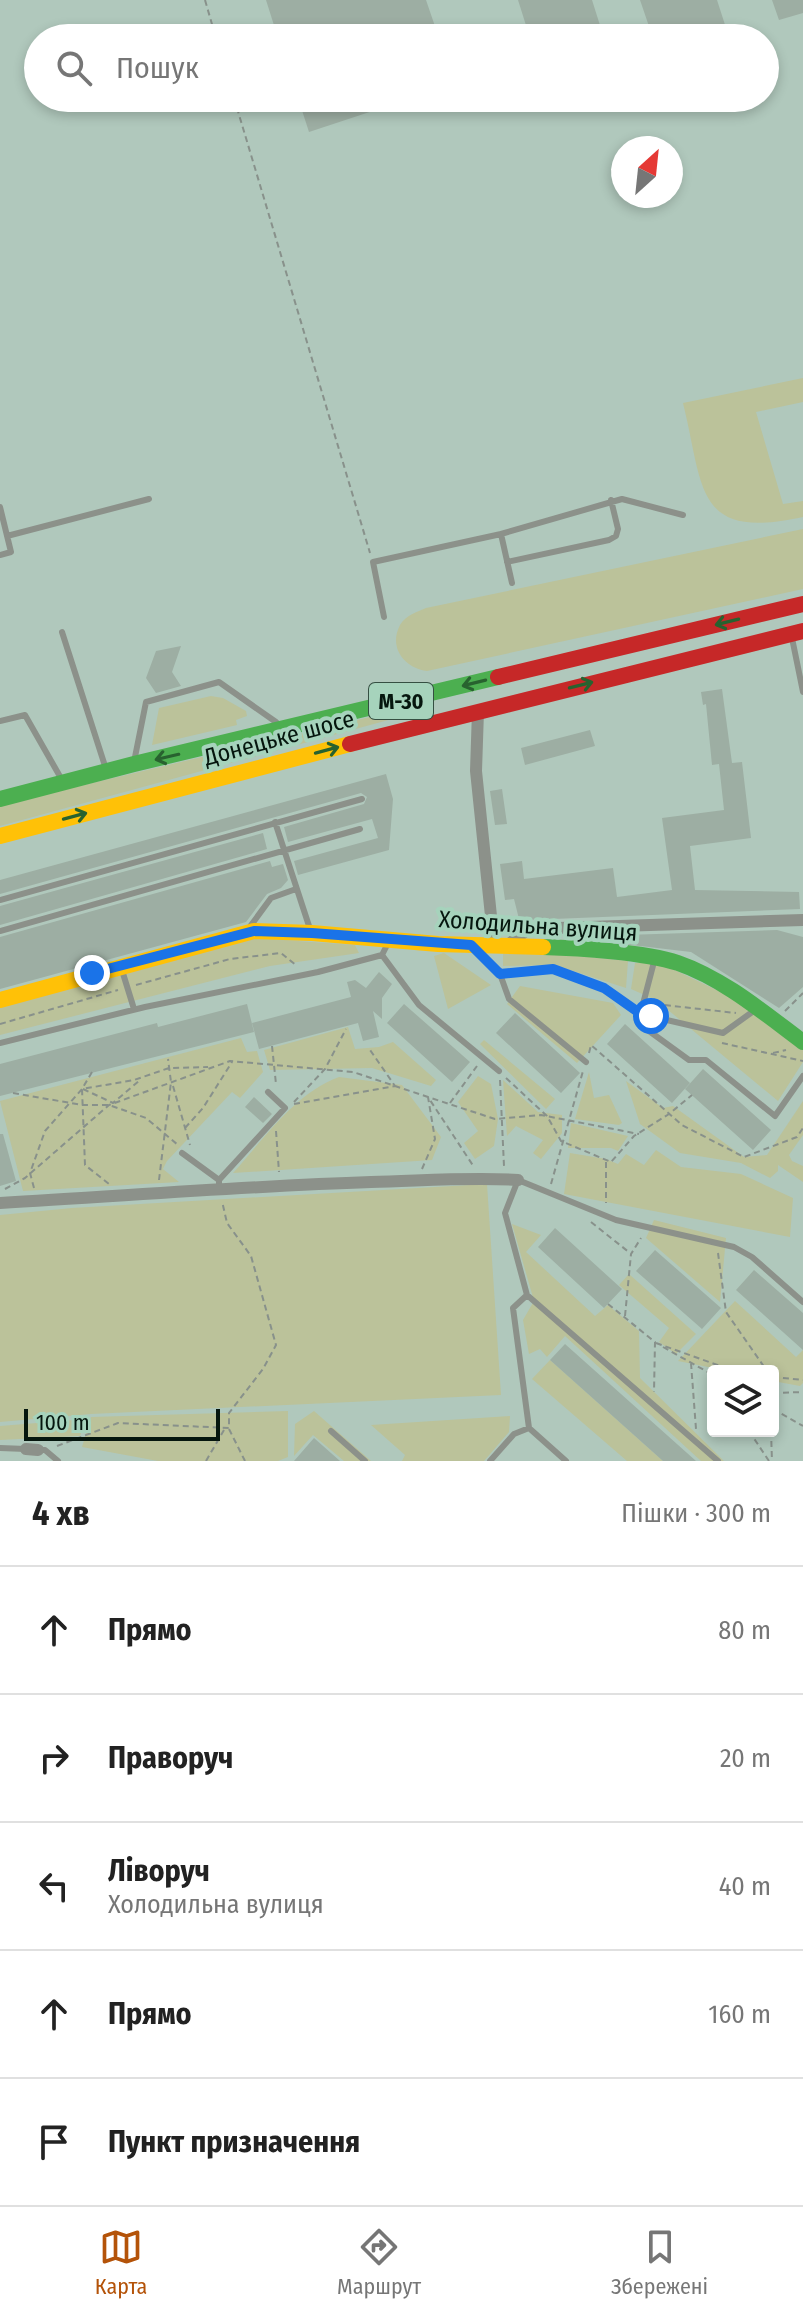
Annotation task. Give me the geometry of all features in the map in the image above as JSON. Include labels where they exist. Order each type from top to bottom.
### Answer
[{"type":"main road","name":"Донецьке шосе","points":[[0,799],[803,604]]},
{"type":"main road","name":"Донецьке шосе","points":[[0,836],[478,711],[797,633]]},
{"type":"main road","name":"Холодильна вулиця","points":[[0,1000],[254,931],[312,933],[607,951],[656,958],[680,964],[738,994],[753,1012],[779,1023],[803,1042]]},
{"type":"street","points":[[478,711],[476,771],[501,945],[528,929],[803,920]]},
{"type":"street","points":[[0,1203],[157,1195],[219,1185],[481,1178],[518,1180]]},
{"type":"lane","points":[[7,536],[149,499]]},
{"type":"lane","points":[[384,617],[373,562],[501,534],[611,500],[635,501],[683,515]]},
{"type":"lane","points":[[507,562],[616,536],[618,529],[611,500]]},
{"type":"lane","points":[[0,507],[11,552],[0,555]]},
{"type":"lane","points":[[501,534],[512,583]]},
{"type":"lane","points":[[62,632],[106,772]]},
{"type":"lane","points":[[797,633],[803,692]]},
{"type":"lane","points":[[134,764],[146,702],[219,682],[285,729]]},
{"type":"lane","points":[[0,721],[25,715],[63,783]]},
{"type":"lane","points":[[0,900],[362,799]]},
{"type":"lane","points":[[275,822],[312,933]]},
{"type":"lane","points":[[0,931],[360,829]]},
{"type":"lane","points":[[244,934],[271,898],[296,889]]},
{"type":"lane","points":[[382,955],[389,939]]},
{"type":"lane","points":[[471,945],[500,974],[509,999],[586,1062]]},
{"type":"lane","points":[[0,1043],[134,1009],[308,974],[382,955]]},
{"type":"lane","points":[[382,955],[419,1005],[499,1071]]},
{"type":"lane","points":[[656,958],[638,1023],[689,1060],[706,1060],[775,1116],[803,1076]]},
{"type":"lane","points":[[121,965],[134,1009]]},
{"type":"lane","points":[[500,974],[553,969],[604,988],[641,1014],[723,1033],[753,1012]]},
{"type":"lane","points":[[184,1152],[219,1185],[285,1108],[268,1092]]},
{"type":"lane","points":[[718,1461],[527,1295],[505,1213],[518,1180],[548,1194],[647,1229],[734,1247],[752,1257],[803,1302]]},
{"type":"lane","points":[[527,1295],[513,1308],[529,1428],[563,1458]]},
{"type":"lane","points":[[490,1461],[514,1434],[529,1428]]},
{"type":"lane","points":[[331,1431],[365,1461]]},
{"type":"lane","points":[[0,1448],[36,1450],[58,1461]]},
{"type":"path","points":[[205,0],[212,24]]},
{"type":"path","points":[[238,112],[373,562]]},
{"type":"path","points":[[138,985],[230,959],[281,953],[308,974]]},
{"type":"path","points":[[0,1024],[123,989]]},
{"type":"path","points":[[779,1023],[784,1012],[803,993]]},
{"type":"path","points":[[644,1003],[753,1012]]},
{"type":"path","points":[[548,1194],[591,1045],[682,1125],[744,1157],[797,1137],[803,1128]]},
{"type":"path","points":[[272,1046],[277,1101]]},
{"type":"path","points":[[368,1047],[395,1086]]},
{"type":"path","points":[[449,1104],[484,1058]]},
{"type":"path","points":[[168,1059],[171,1082],[189,1144]]},
{"type":"path","points":[[185,1129],[203,1108],[232,1061]]},
{"type":"path","points":[[13,1093],[82,1105],[111,1104],[232,1061],[353,1072],[495,1119],[547,1116],[639,1134]]},
{"type":"path","points":[[82,1089],[144,1077],[169,1068],[214,1066]]},
{"type":"path","points":[[499,1071],[547,1116],[561,1141],[611,1162],[639,1134],[692,1095]]},
{"type":"path","points":[[499,1071],[504,1179]]},
{"type":"path","points":[[37,1201],[30,1173],[45,1131],[82,1089],[92,1072]]},
{"type":"path","points":[[0,1191],[30,1173],[144,1077]]},
{"type":"path","points":[[157,1195],[171,1082]]},
{"type":"path","points":[[292,1104],[395,1086]]},
{"type":"path","points":[[82,1089],[146,1118],[184,1152]]},
{"type":"path","points":[[82,1089],[85,1165],[125,1196]]},
{"type":"path","points":[[428,1097],[481,1178]]},
{"type":"path","points":[[417,1181],[435,1139],[428,1097]]},
{"type":"path","points":[[276,1121],[280,1185]]},
{"type":"path","points":[[606,1160],[606,1216]]},
{"type":"path","points":[[206,1461],[227,1428],[229,1413],[263,1369],[276,1345],[251,1256],[227,1223],[219,1185]]},
{"type":"path","points":[[588,1219],[631,1254]]},
{"type":"path","points":[[625,1317],[631,1254],[647,1229]]},
{"type":"path","points":[[717,1244],[726,1312],[763,1365]]},
{"type":"path","points":[[608,1304],[655,1342],[707,1372]]},
{"type":"path","points":[[654,1404],[655,1342]]},
{"type":"path","points":[[655,1342],[718,1365]]},
{"type":"path","points":[[691,1363],[697,1443]]},
{"type":"path","points":[[779,1378],[803,1380]]},
{"type":"path","points":[[779,1393],[803,1392]]},
{"type":"path","points":[[779,1412],[803,1426]]},
{"type":"path","points":[[36,1450],[118,1423],[227,1428]]},
{"type":"path","points":[[227,1428],[245,1461]]},
{"type":"path","points":[[753,1437],[770,1461]]},
{"type":"path","points":[[770,1461],[771,1437]]},
{"type":"green space","points":[[803,378],[803,402],[756,412],[783,504],[803,501],[803,517],[767,522],[741,521],[723,514],[710,501],[701,483],[683,403]]},
{"type":"green space","points":[[803,529],[803,589],[427,671],[412,666],[397,649],[397,633],[402,622],[426,608]]},
{"type":"green space","points":[[211,696],[223,698],[246,711],[247,716],[236,720],[237,725],[152,745],[159,708]]},
{"type":"green space","points":[[412,707],[414,713],[0,826],[0,805]]},
{"type":"green space","points":[[255,938],[355,945],[359,953],[270,966],[0,1035],[0,1007]]},
{"type":"green space","points":[[444,953],[491,985],[448,1009],[434,956]]},
{"type":"green space","points":[[503,954],[561,954],[628,961],[626,988],[555,965],[503,966]]},
{"type":"green space","points":[[635,963],[660,963],[748,1005],[803,1047],[803,1062],[778,1101],[656,1000],[631,989]]},
{"type":"green space","points":[[520,986],[613,1003],[621,1015],[577,1063],[507,1004]]},
{"type":"green space","points":[[348,1027],[355,1049],[393,1042],[436,1080],[431,1086],[372,1068],[270,1070],[264,1050]]},
{"type":"green space","points":[[241,1038],[247,1052],[257,1051],[263,1072],[240,1098],[232,1092],[167,1161],[163,1169],[179,1182],[23,1191],[0,1101]]},
{"type":"green space","points":[[484,1040],[555,1099],[546,1109],[480,1044]]},
{"type":"green space","points":[[589,1072],[594,1098],[609,1095],[622,1123],[619,1125],[575,1119]]},
{"type":"green space","points":[[478,1076],[491,1084],[498,1119],[494,1146],[475,1159],[464,1143],[478,1131],[458,1102]]},
{"type":"green space","points":[[339,1077],[402,1085],[441,1137],[432,1160],[233,1173],[294,1105],[323,1084]]},
{"type":"green space","points":[[503,1080],[538,1112],[562,1115],[562,1133],[541,1159],[533,1153],[543,1140],[516,1126],[507,1136]]},
{"type":"green space","points":[[626,1081],[663,1108],[673,1106],[744,1157],[767,1155],[803,1101],[803,1135],[789,1155],[792,1161],[803,1166],[803,1182],[778,1165],[778,1171],[770,1178],[741,1163],[680,1153],[640,1124]]},
{"type":"green space","points":[[571,1123],[628,1136],[618,1151],[611,1148],[568,1148]]},
{"type":"green space","points":[[656,1150],[681,1167],[741,1174],[793,1198],[790,1237],[564,1194],[570,1153],[618,1164],[626,1154],[644,1165]]},
{"type":"green space","points":[[487,1184],[501,1395],[91,1414],[0,1422],[0,1215],[72,1208]]},
{"type":"green space","points":[[654,1220],[726,1238],[720,1302],[646,1238]]},
{"type":"green space","points":[[512,1224],[541,1235],[526,1252],[595,1316],[608,1305],[639,1331],[640,1378],[724,1461],[701,1461],[565,1336],[547,1357],[540,1349],[529,1354],[523,1320],[534,1301]]},
{"type":"green space","points":[[629,1274],[696,1334],[676,1354],[659,1342],[669,1328],[619,1285]]},
{"type":"green space","points":[[735,1301],[796,1357],[803,1350],[803,1383],[800,1386],[779,1382],[779,1365],[707,1367],[678,1361]]},
{"type":"green space","points":[[550,1360],[663,1461],[627,1461],[532,1379]]},
{"type":"green space","points":[[288,1411],[288,1457],[278,1461],[158,1461],[82,1447],[91,1417]]},
{"type":"green space","points":[[314,1411],[371,1461],[344,1461],[313,1435],[294,1456],[295,1424]]},
{"type":"green space","points":[[510,1416],[509,1432],[484,1461],[402,1461],[405,1455],[371,1425]]},
{"type":"green space","points":[[86,1419],[80,1436],[0,1440],[0,1426]]},
{"type":"building","points":[[266,0],[426,0],[434,24],[274,24]]},
{"type":"building","points":[[518,0],[592,0],[600,24],[526,24]]},
{"type":"building","points":[[640,0],[717,0],[725,24],[648,24]]},
{"type":"building","points":[[772,0],[803,0],[803,13],[779,20]]},
{"type":"building","points":[[303,112],[370,112],[309,132]]},
{"type":"building","points":[[181,646],[172,672],[181,686],[156,693],[146,678],[156,651]]},
{"type":"building","points":[[722,689],[732,763],[742,762],[751,838],[690,846],[695,890],[799,892],[800,909],[528,920],[520,923],[514,899],[505,900],[500,864],[522,861],[524,879],[613,868],[617,897],[672,890],[662,818],[724,810],[719,764],[712,765],[706,704],[703,705],[701,692]]},
{"type":"building","points":[[590,730],[595,746],[525,765],[521,748]]},
{"type":"building","points":[[386,774],[393,799],[389,850],[298,875],[294,861],[378,838],[372,819],[288,842],[284,827],[364,804],[367,797],[361,793],[0,894],[0,880]]},
{"type":"building","points":[[502,789],[507,824],[495,825],[490,791]]},
{"type":"building","points":[[263,833],[267,849],[0,925],[0,906]]},
{"type":"building","points":[[270,861],[272,867],[283,864],[288,880],[281,888],[267,894],[246,922],[0,989],[0,937]]},
{"type":"building","points":[[777,930],[803,937],[803,987],[779,1008],[691,952],[564,937]]},
{"type":"building","points":[[379,972],[392,984],[382,998],[382,1019],[373,1011],[379,1037],[363,1041],[358,1023],[259,1049],[252,1023],[351,997],[347,982],[355,980],[366,988]]},
{"type":"building","points":[[247,1004],[254,1032],[0,1096],[0,1064],[157,1023],[158,1027]]},
{"type":"building","points":[[404,1004],[470,1062],[452,1082],[387,1023]]},
{"type":"building","points":[[515,1013],[580,1073],[561,1093],[496,1033]]},
{"type":"building","points":[[625,1024],[690,1083],[672,1103],[607,1044]]},
{"type":"building","points":[[703,1069],[771,1130],[753,1150],[685,1089]]},
{"type":"building","points":[[254,1097],[272,1114],[263,1123],[245,1107]]},
{"type":"building","points":[[0,1134],[3,1134],[16,1181],[0,1186]]},
{"type":"building","points":[[555,1228],[622,1289],[604,1308],[538,1247]]},
{"type":"building","points":[[655,1250],[721,1308],[702,1329],[636,1271]]},
{"type":"building","points":[[754,1270],[803,1313],[803,1350],[736,1290]]},
{"type":"building","points":[[565,1344],[696,1461],[663,1461],[550,1360]]},
{"type":"building","points":[[314,1438],[340,1461],[294,1461]]},
{"type":"traffic: fast","points":[[0,799],[498,677]]},
{"type":"traffic: fast","points":[[543,947],[630,953],[678,963],[727,987],[803,1042]]},
{"type":"traffic: slow","points":[[0,836],[350,744]]},
{"type":"traffic: slow","points":[[0,1000],[254,931],[438,944],[543,947]]},
{"type":"traffic: jam","points":[[498,677],[803,604]]},
{"type":"traffic: jam","points":[[350,744],[803,631]]},
{"type":"route","points":[[92,973],[254,931],[471,945],[500,974],[553,969],[604,988],[641,1014],[651,1016]]}]
